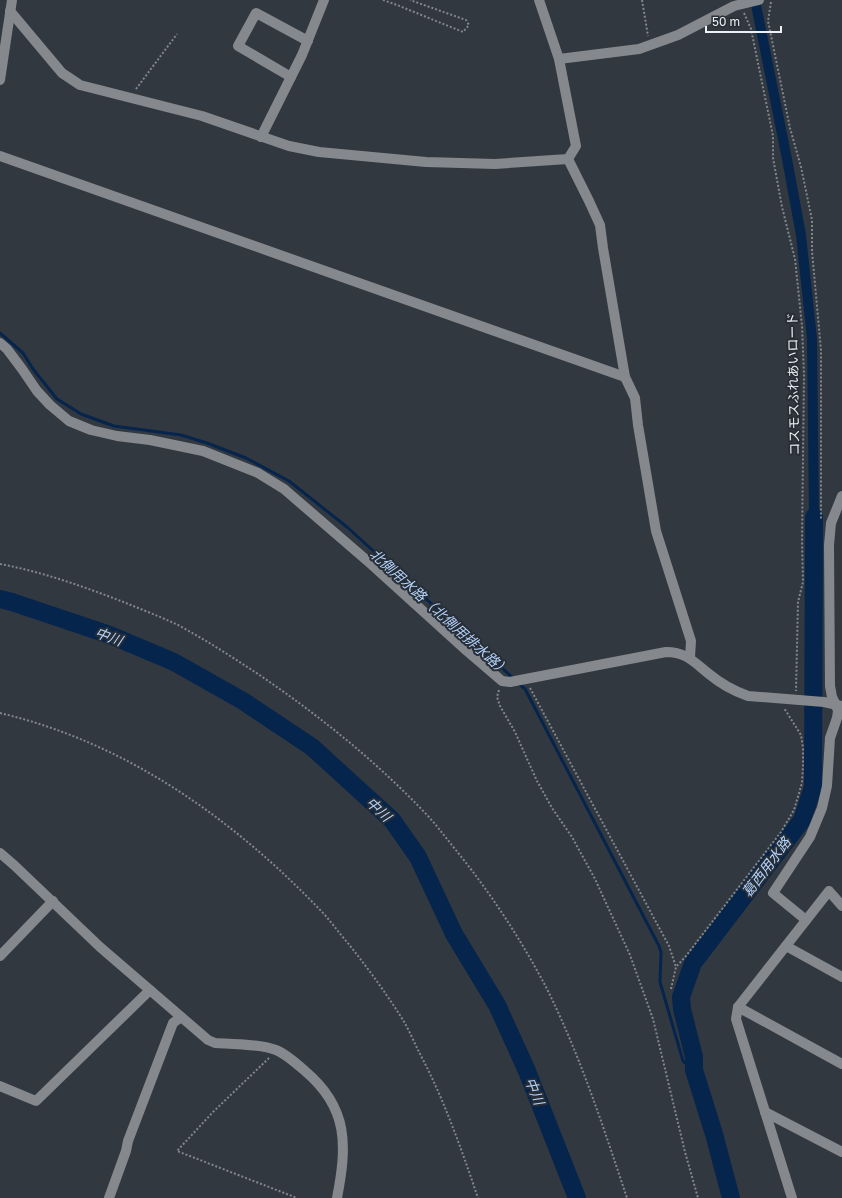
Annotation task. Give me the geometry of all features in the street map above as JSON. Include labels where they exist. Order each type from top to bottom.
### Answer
[{"type":"street","points":[[0,80],[12,0]]},
{"type":"street","points":[[261,137],[308,42],[324,0]]},
{"type":"street","points":[[539,0],[559,59],[576,146],[568,159]]},
{"type":"street","points":[[559,59],[640,49],[678,35],[734,6],[745,6],[759,0]]},
{"type":"street","points":[[10,11],[62,73],[80,85],[202,116],[290,146],[319,152],[426,162],[495,164],[568,159]]},
{"type":"street","points":[[291,77],[238,46],[256,13],[308,42]]},
{"type":"street","points":[[0,156],[625,377]]},
{"type":"street","points":[[568,159],[600,225],[625,377],[635,398],[638,425],[656,531],[691,641],[690,657]]},
{"type":"street","points":[[0,343],[7,349],[37,391],[50,406],[69,421],[91,430],[117,436],[150,440],[203,451],[258,473],[284,489],[371,564],[466,651],[506,682],[666,652],[673,652],[690,657],[722,684],[748,696],[783,699],[798,697],[839,706]]},
{"type":"street","points":[[806,920],[773,893],[810,837],[822,808],[827,786],[830,738],[837,718],[839,706],[832,697],[830,686],[829,545],[831,523],[842,496]]},
{"type":"street","points":[[0,853],[53,901],[100,947],[208,1040],[215,1043],[265,1047],[276,1050],[315,1079],[330,1100],[339,1119],[343,1133],[343,1164],[337,1198]]},
{"type":"street","points":[[792,1198],[736,1019],[738,1007],[829,891],[842,906]]},
{"type":"street","points":[[0,956],[53,901]]},
{"type":"street","points":[[786,946],[842,977]]},
{"type":"street","points":[[0,1086],[36,1101],[150,990]]},
{"type":"street","points":[[738,1007],[842,1064]]},
{"type":"street","points":[[109,1198],[126,1151],[128,1141],[173,1024],[181,1017]]},
{"type":"street","points":[[765,1112],[842,1152]]},
{"type":"path","points":[[383,0],[463,32],[469,25],[466,20],[410,0]]},
{"type":"path","points":[[642,0],[649,46]]},
{"type":"path","points":[[771,2],[768,21],[790,128],[801,167],[812,220],[812,251],[821,350],[821,520]]},
{"type":"path","name":"コスモスふれあいロード","points":[[745,6],[773,136],[773,158],[782,207],[795,258],[802,326],[804,375],[803,582],[798,602],[798,697]]},
{"type":"path","points":[[131,97],[177,34]]},
{"type":"path","points":[[0,564],[70,582],[101,593],[177,625],[226,653],[294,698],[338,731],[383,771],[429,818],[464,860],[494,901],[545,985],[584,1070],[627,1198]]},
{"type":"path","points":[[523,679],[669,946],[676,967]]},
{"type":"path","points":[[506,682],[497,697],[500,706],[515,732],[543,793],[572,837],[595,878],[630,955],[653,1019],[685,1152],[698,1198]]},
{"type":"path","points":[[671,989],[676,967],[767,851],[781,832],[794,810],[802,783],[803,748],[799,731],[785,712],[783,699]]},
{"type":"path","points":[[0,713],[86,741],[150,772],[194,800],[223,823],[278,868],[325,915],[363,962],[403,1021],[435,1083],[459,1141],[478,1198]]},
{"type":"path","points":[[276,1050],[176,1150],[297,1198]]},
{"type":"waterway","points":[[755,0],[801,235],[812,339],[814,517]]},
{"type":"waterway","name":"北側用水路（北側用排水路）","points":[[0,333],[23,353],[33,369],[57,399],[81,414],[114,426],[181,435],[207,443],[246,458],[289,481],[347,527],[513,678]]},
{"type":"waterway","name":"葛西用水路","points":[[731,1198],[714,1134],[694,1070],[694,1057],[682,1009],[681,997],[693,963],[802,820],[813,787],[814,517]]},
{"type":"waterway","name":"中川","points":[[0,599],[110,635],[174,662],[243,701],[312,747],[392,820],[418,857],[454,934],[497,1005],[527,1071],[577,1198]]},
{"type":"waterway","name":"北側用水路（北側用排水路）","points":[[517,682],[525,689],[659,946],[661,952],[660,982],[683,1061],[694,1070]]}]
